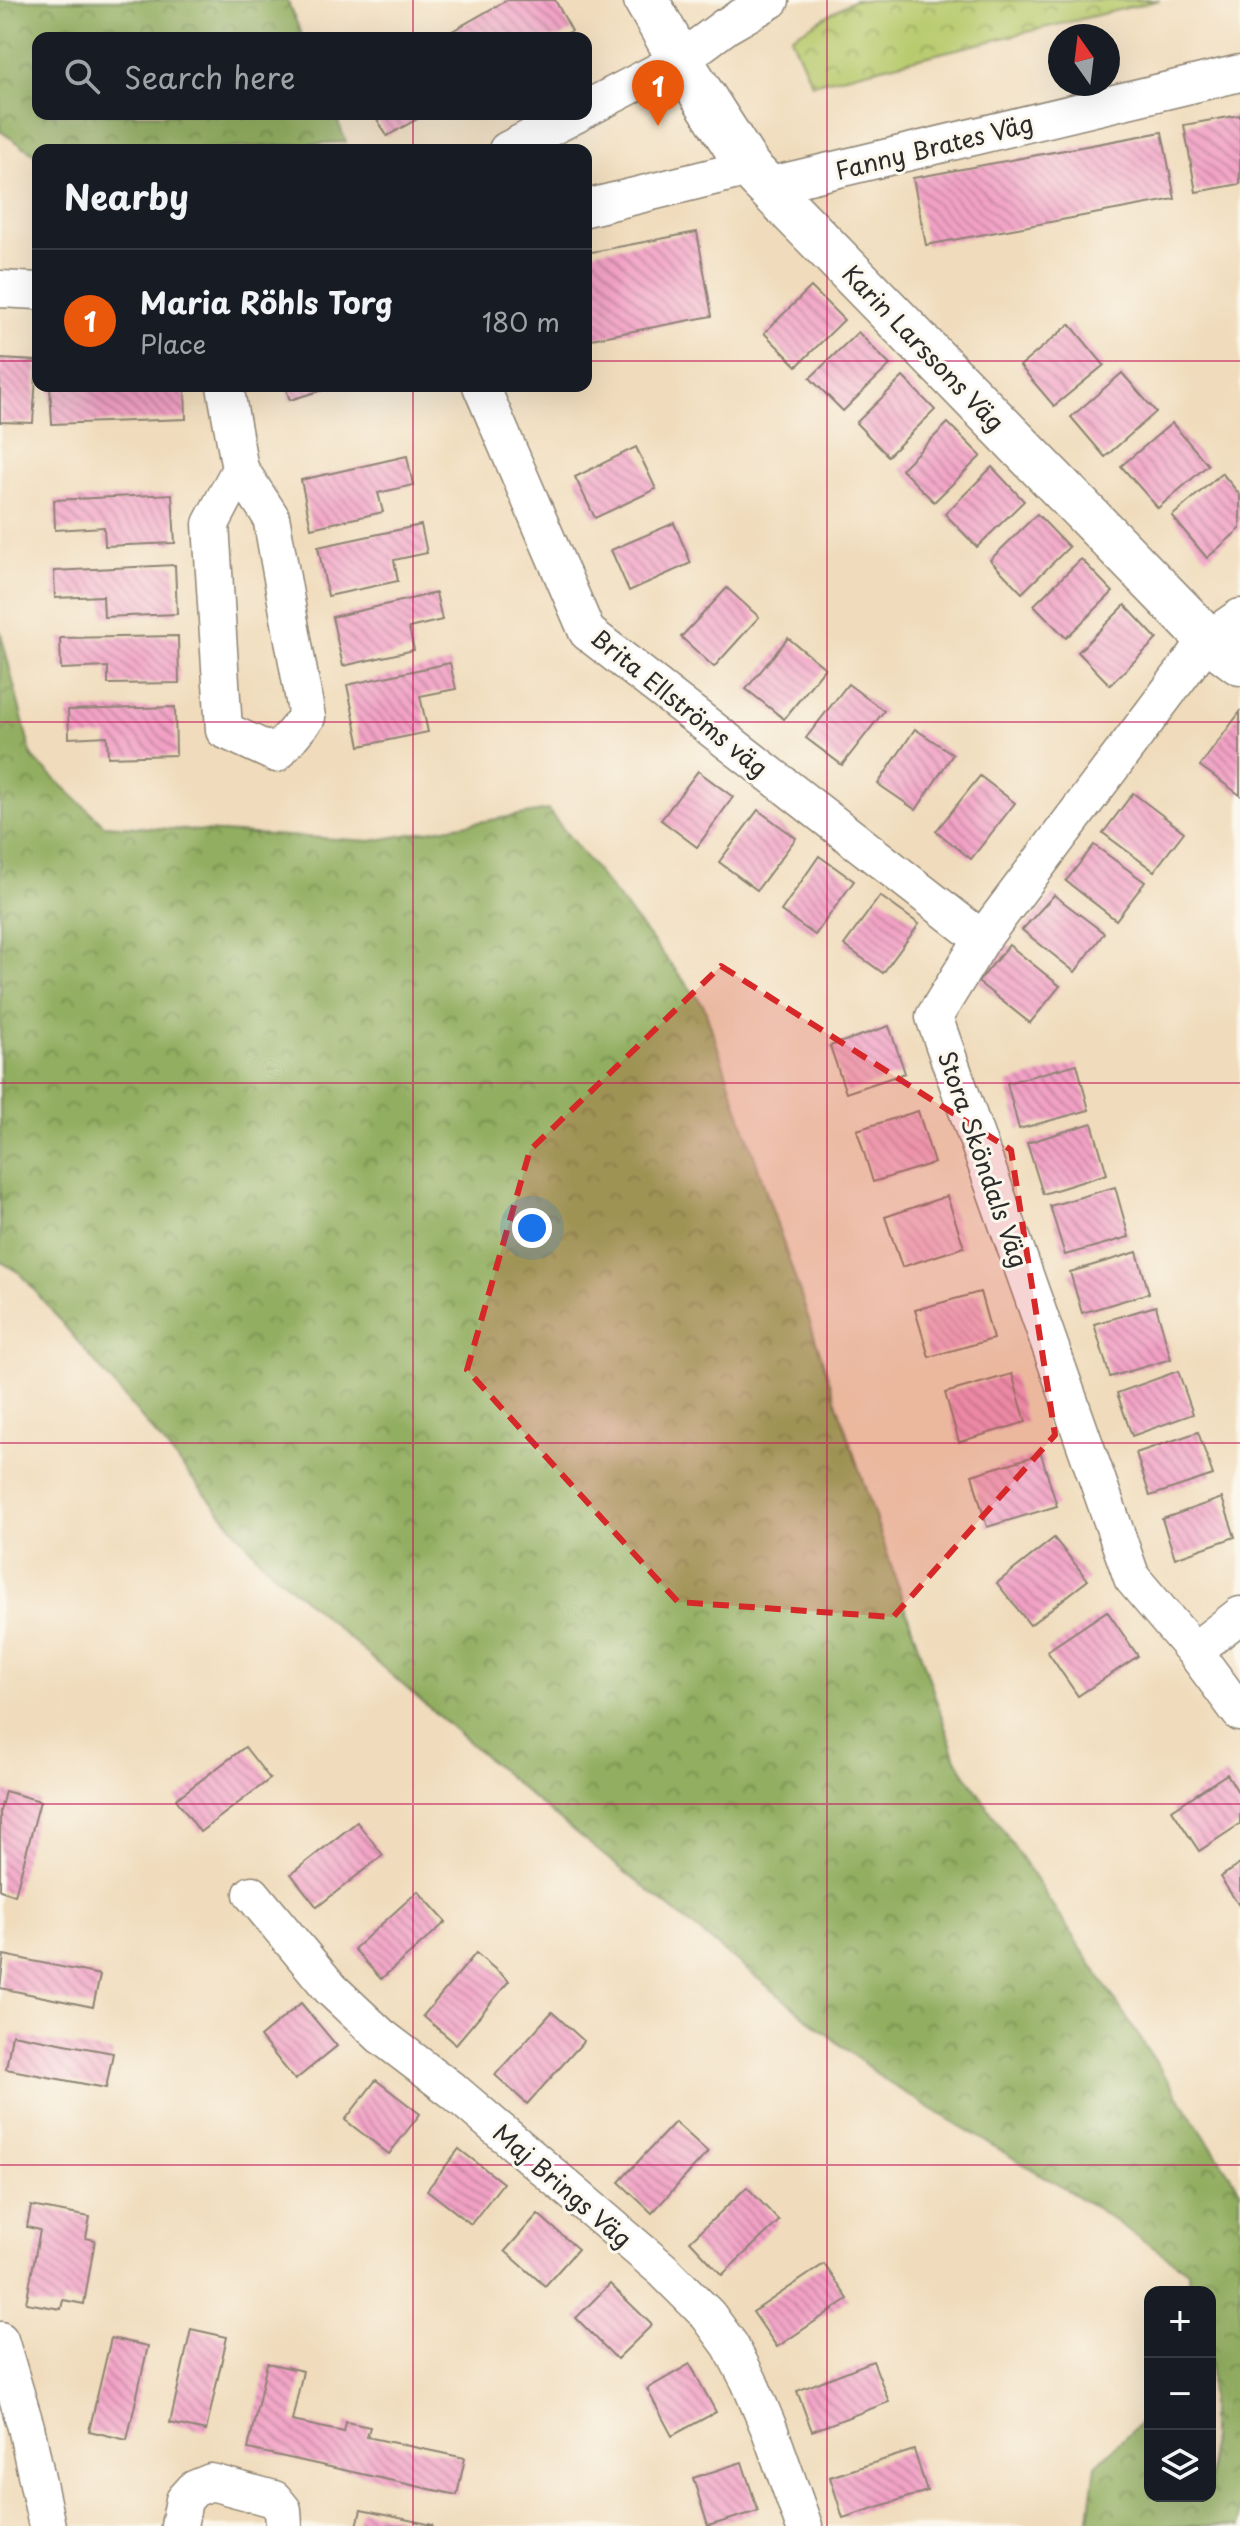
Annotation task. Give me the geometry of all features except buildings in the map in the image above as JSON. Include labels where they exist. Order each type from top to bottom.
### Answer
[{"type":"street","name":"Karin Larssons Väg","points":[[646,0],[680,60],[758,177],[1229,640]]},
{"type":"street","points":[[592,106],[680,60],[726,26],[771,0]]},
{"type":"street","name":"Fanny Brates Väg","points":[[592,207],[758,177],[1240,73]]},
{"type":"street","points":[[519,144],[565,120]]},
{"type":"street","points":[[0,289],[32,291]]},
{"type":"street","points":[[226,392],[240,469],[271,517],[307,717],[276,754],[224,730],[211,524],[240,469]]},
{"type":"street","name":"Brita Ellströms väg","points":[[484,392],[587,632],[982,939]]},
{"type":"street","name":"Stora Sköndals Väg","points":[[1229,640],[982,939],[934,1017],[1132,1578],[1194,1651],[1240,1713]]},
{"type":"street","points":[[1194,1651],[1240,1615]]},
{"type":"street","name":"Maj Brings Väg","points":[[252,1894],[331,1989],[381,2036],[456,2093],[663,2270],[708,2315],[730,2345],[749,2381],[804,2526]]},
{"type":"street","points":[[0,2340],[26,2427],[47,2526]]},
{"type":"street","points":[[179,2526],[184,2500],[194,2489],[211,2482],[274,2499],[283,2510],[284,2526]]},
{"type":"highlighted area","points":[[721,966],[1011,1150],[1055,1435],[893,1617],[678,1602],[467,1370],[530,1150]]},
{"type":"green space","points":[[0,0],[287,0],[300,32],[32,32],[32,120],[337,120],[346,142],[32,144],[32,152],[0,131]]},
{"type":"green space","points":[[854,0],[1160,0],[1061,24],[1048,24],[1048,27],[812,84],[791,37]]},
{"type":"green space","points":[[0,630],[32,757],[104,825],[371,841],[548,810],[704,1006],[956,1759],[1240,2190],[1240,2526],[1088,2526],[1096,2465],[1144,2419],[1144,2502],[1216,2502],[1216,2286],[1189,2286],[1188,2271],[1093,2206],[887,2082],[535,1800],[264,1564],[21,1274],[0,1261]]},
{"type":"place","name":"Maria Röhls Torg","points":[[658,126]]}]
